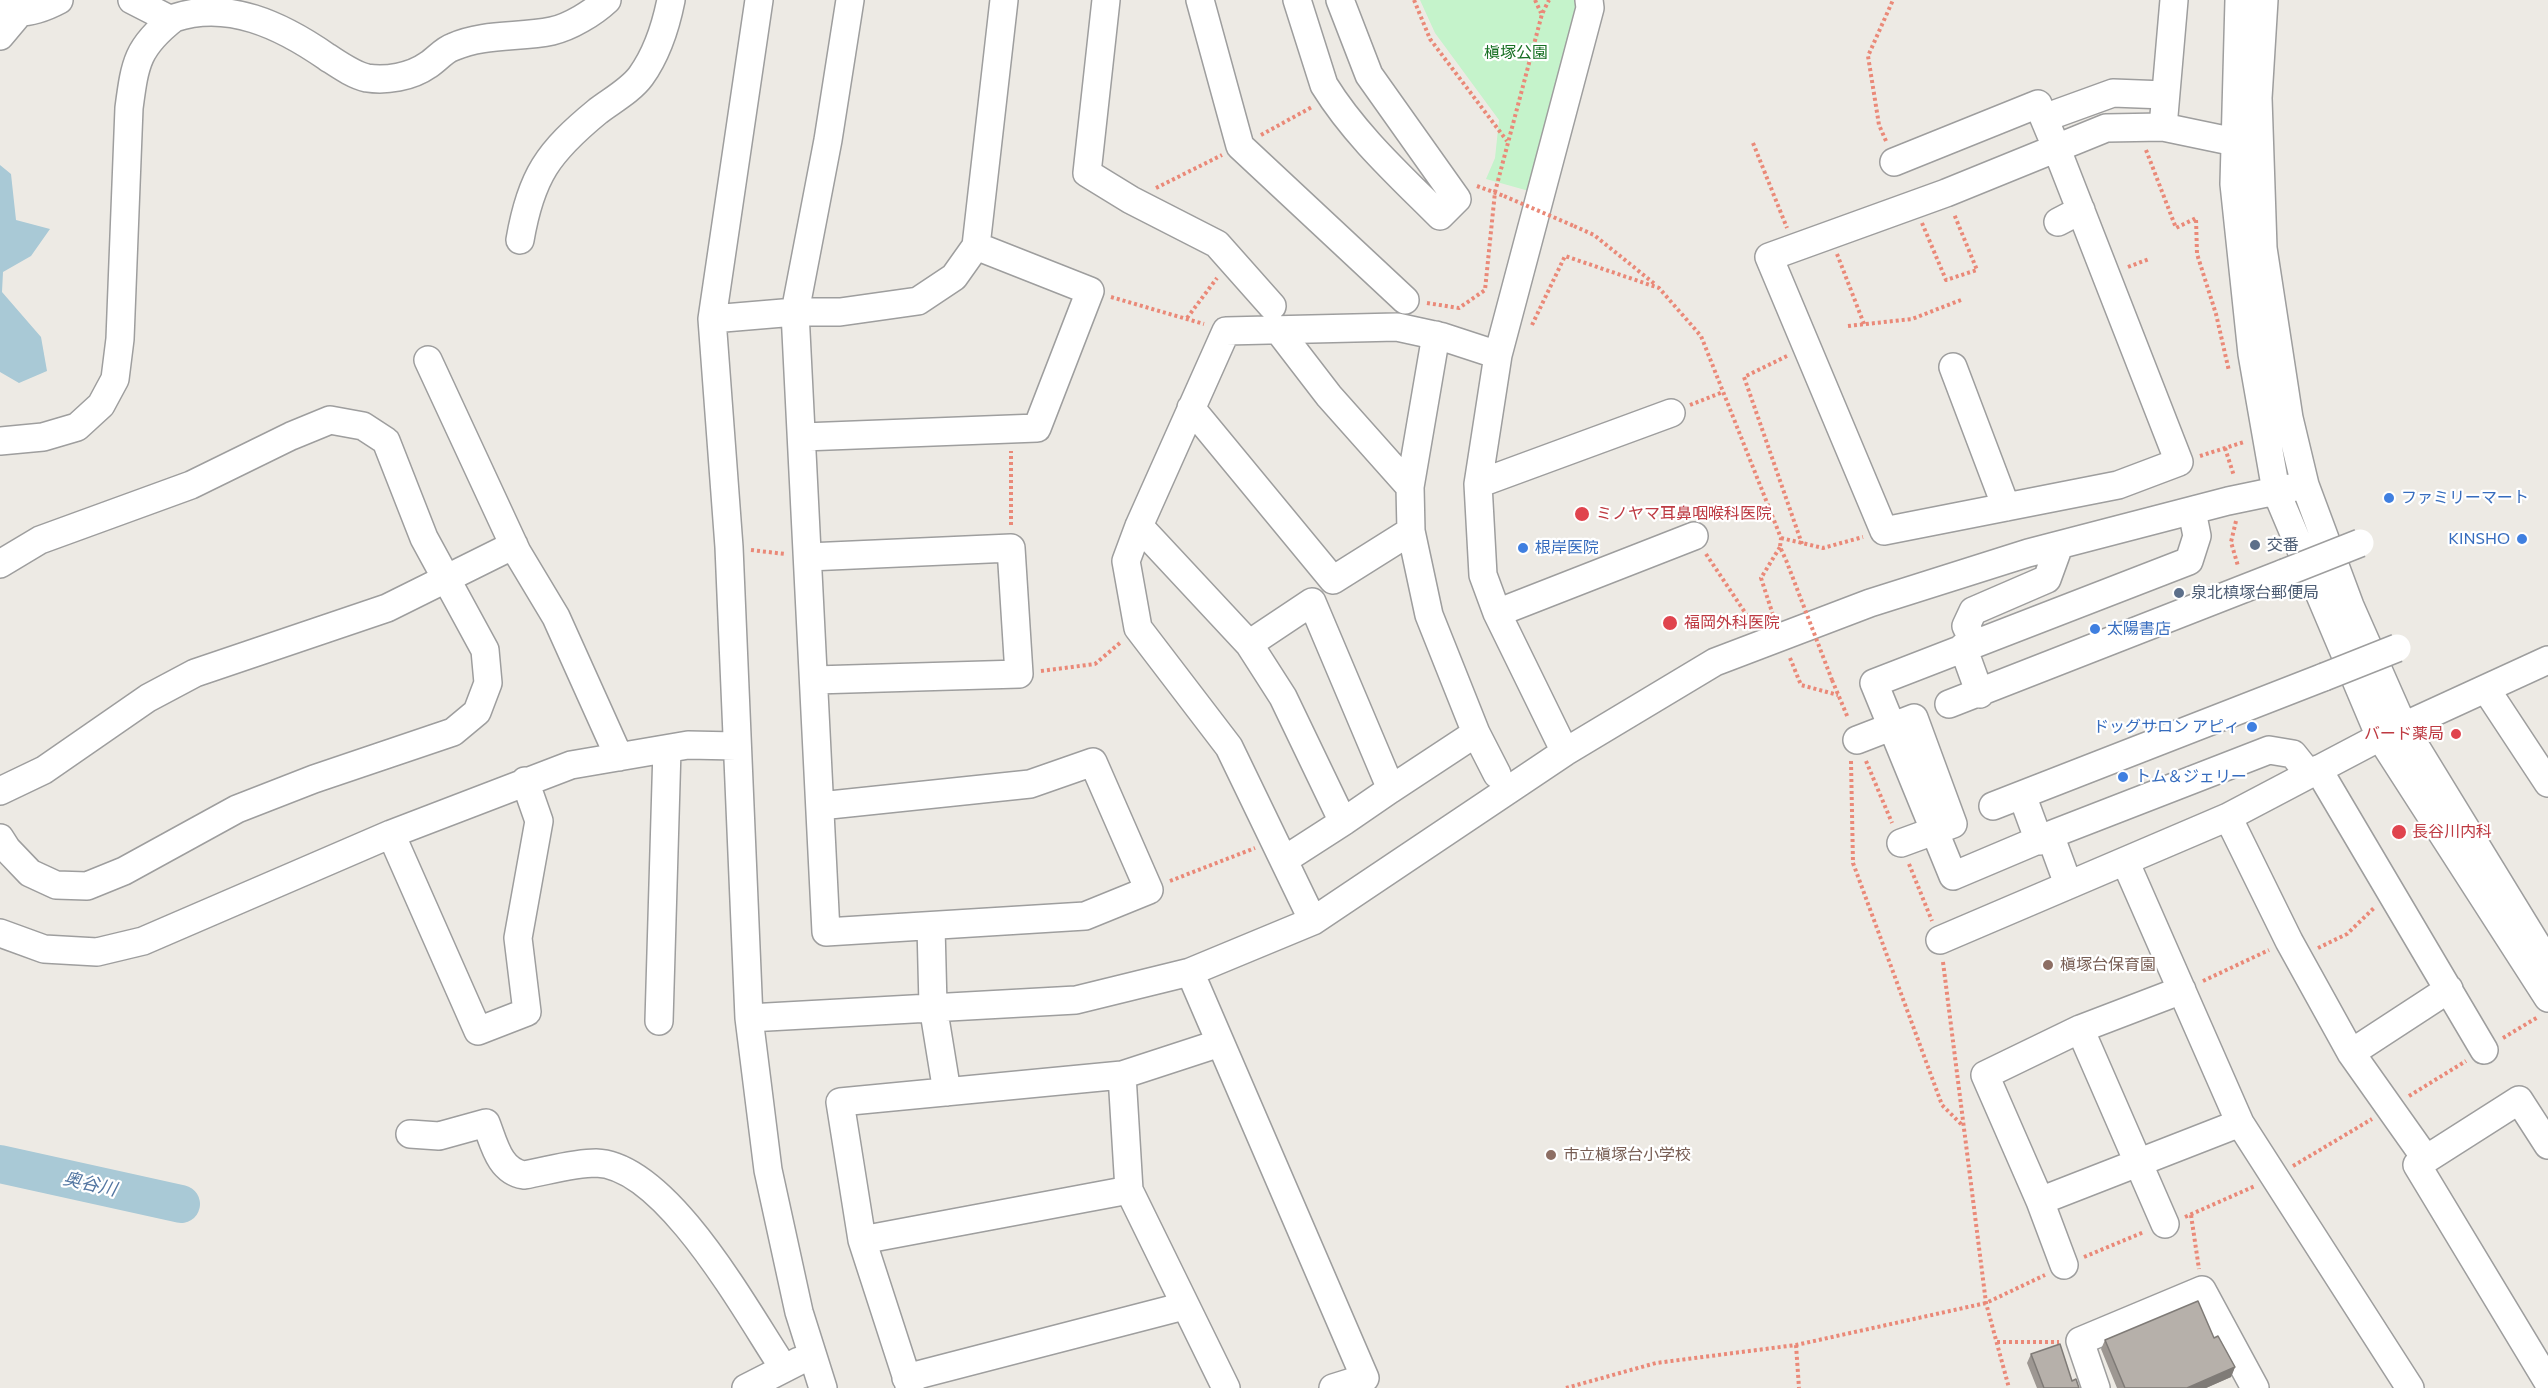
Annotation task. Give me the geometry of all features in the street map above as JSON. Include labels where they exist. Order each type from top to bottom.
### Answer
[{"type":"street","points":[[0,36],[10,10],[42,9],[59,0]]},
{"type":"street","points":[[132,0],[171,20]]},
{"type":"street","points":[[0,441],[44,437],[76,427],[101,405],[115,379],[120,339],[129,108],[134,73],[141,49],[186,9],[215,1],[247,6],[282,26],[342,67],[366,78],[396,78],[425,67],[452,47],[493,35],[552,31],[580,18],[607,0]]},
{"type":"street","points":[[520,240],[527,201],[540,172],[567,136],[640,78],[654,50],[671,0]]},
{"type":"street","points":[[759,0],[712,319],[729,547],[749,1018],[768,1170],[782,1239],[812,1356],[823,1388]]},
{"type":"street","points":[[820,806],[1030,784],[1093,762],[1149,890],[1085,916],[826,933],[795,312],[832,118],[850,0]]},
{"type":"street","points":[[712,319],[795,312],[840,312],[918,301],[954,277],[976,246],[1004,0]]},
{"type":"street","points":[[1106,0],[1087,173],[1131,200],[1217,244],[1276,319],[1329,396],[1410,487]]},
{"type":"street","points":[[1200,0],[1240,146],[1405,300]]},
{"type":"street","points":[[1297,0],[1324,85],[1331,97],[1354,130],[1440,216],[1457,199],[1369,75],[1340,0]]},
{"type":"street","points":[[1565,752],[1497,613],[1482,575],[1478,484],[1498,355],[1590,8],[1589,0]]},
{"type":"street","points":[[2150,128],[2165,94],[2174,0]]},
{"type":"street","points":[[2239,0],[2234,184],[2252,354],[2276,491],[2392,731],[2548,998]]},
{"type":"street","points":[[2264,0],[2258,98],[2263,248],[2289,418],[2305,485],[2350,606],[2392,731],[2548,963]]},
{"type":"street","points":[[2044,117],[2113,93],[2165,94]]},
{"type":"street","points":[[1894,162],[2038,104],[2056,147],[2070,216],[2179,462],[2118,485],[1884,531],[1808,345],[1769,257],[1946,194],[2056,147],[2106,128],[2150,128],[2235,142]]},
{"type":"street","points":[[803,437],[1037,428],[1090,291],[976,246]]},
{"type":"street","points":[[1313,921],[1229,747],[1138,628],[1126,561],[1139,526],[1226,331],[1276,319],[1397,327],[1436,335],[1498,355]]},
{"type":"street","points":[[1436,335],[1410,487],[1411,531],[1429,615],[1476,733],[1497,774]]},
{"type":"street","points":[[428,360],[514,545],[556,617],[619,757]]},
{"type":"street","points":[[1953,367],[2006,507]]},
{"type":"street","points":[[1191,408],[1333,580]]},
{"type":"street","points":[[1478,484],[1671,413]]},
{"type":"street","points":[[0,564],[40,540],[173,492],[330,420],[363,426],[386,441],[424,538],[485,650],[488,683],[477,712],[453,732],[314,778],[237,809],[124,871],[87,886],[56,885],[30,873],[7,849],[0,837]]},
{"type":"street","points":[[749,1018],[933,1006],[1076,1000],[1190,972],[1313,921],[1565,752],[1715,662],[1870,603],[2059,546],[2241,498],[2305,485]]},
{"type":"street","points":[[2192,511],[2198,536],[2189,561],[1874,683],[1953,876],[2269,750],[2293,754],[2313,771],[2449,989],[2484,1050]]},
{"type":"street","points":[[1139,526],[1249,644],[1283,697],[1343,822]]},
{"type":"street","points":[[1249,644],[1312,602],[1333,580],[1411,531]]},
{"type":"street","points":[[1497,613],[1694,536]]},
{"type":"street","points":[[1949,704],[1980,694],[2223,586],[2284,573],[2360,543]]},
{"type":"street","points":[[0,791],[44,770],[148,698],[195,673],[343,625],[387,608],[514,545]]},
{"type":"street","points":[[1980,694],[1966,626],[1973,610],[2047,579],[2059,546]]},
{"type":"street","points":[[808,557],[1011,548],[1019,674],[815,680]]},
{"type":"street","points":[[1312,602],[1391,789]]},
{"type":"street","points":[[1993,806],[2397,648]]},
{"type":"street","points":[[1940,940],[2228,817],[2392,731],[2548,660]]},
{"type":"street","points":[[2486,689],[2548,783]]},
{"type":"street","points":[[1858,742],[1892,726]]},
{"type":"street","points":[[1278,850],[1343,822],[1476,733]]},
{"type":"street","points":[[0,933],[44,949],[97,952],[143,941],[391,834],[571,765],[688,745],[736,746]]},
{"type":"street","points":[[659,1022],[667,749]]},
{"type":"street","points":[[391,834],[478,1031],[526,1012],[518,938],[539,821],[525,781]]},
{"type":"street","points":[[2022,795],[2068,885]]},
{"type":"street","points":[[2228,817],[2294,949],[2351,1053],[2426,1159]]},
{"type":"street","points":[[1901,843],[1935,831]]},
{"type":"street","points":[[2125,861],[2240,1123],[2410,1388]]},
{"type":"street","points":[[931,926],[933,1006],[947,1092]]},
{"type":"street","points":[[1190,972],[1365,1378],[1333,1388]]},
{"type":"street","points":[[2351,1053],[2449,989]]},
{"type":"street","points":[[2064,1265],[2040,1201],[1984,1075],[2080,1029],[2182,990]]},
{"type":"street","points":[[2080,1029],[2165,1224]]},
{"type":"street","points":[[1184,1306],[908,1383],[862,1239],[840,1102],[1122,1075],[1220,1043]]},
{"type":"street","points":[[1122,1075],[1130,1191],[1184,1306],[1226,1388]]},
{"type":"street","points":[[2548,1145],[2519,1100],[2417,1166],[2548,1382]]},
{"type":"street","points":[[410,1134],[439,1136],[486,1123],[505,1166],[514,1173],[524,1175],[596,1163],[616,1167],[640,1180],[657,1193],[693,1233],[783,1367]]},
{"type":"street","points":[[2040,1201],[2240,1123]]},
{"type":"street","points":[[862,1239],[1130,1191]]},
{"type":"street","points":[[2096,1388],[2080,1341],[2202,1290],[2255,1388]]},
{"type":"street","points":[[746,1388],[783,1367],[812,1356]]},
{"type":"path","points":[[1414,0],[1430,39],[1506,141]]},
{"type":"path","points":[[1535,0],[1542,14]]},
{"type":"path","points":[[1405,300],[1459,308],[1485,290],[1495,192],[1506,141],[1542,14],[1549,0]]},
{"type":"path","points":[[1893,0],[1868,56],[1879,125],[1894,162]]},
{"type":"path","points":[[2150,128],[2176,228],[2196,218],[2197,254],[2216,314],[2229,372]]},
{"type":"path","points":[[1753,142],[1795,248]]},
{"type":"path","points":[[1915,205],[1946,280],[1977,270],[1946,194]]},
{"type":"path","points":[[1504,196],[1594,235],[1659,288],[1701,336],[1781,538],[1780,547],[1761,578],[1774,640]]},
{"type":"path","points":[[1836,251],[1864,324]]},
{"type":"path","points":[[1531,327],[1565,256],[1659,288]]},
{"type":"path","points":[[1187,318],[1231,259]]},
{"type":"path","points":[[1090,291],[1226,331]]},
{"type":"path","points":[[1848,326],[1912,319],[1961,300]]},
{"type":"path","points":[[1803,544],[1744,377],[1808,345]]},
{"type":"path","points":[[1671,413],[1723,392]]},
{"type":"path","points":[[1011,429],[1011,548]]},
{"type":"path","points":[[2179,462],[2245,441]]},
{"type":"path","points":[[2223,586],[2240,571],[2231,542],[2241,498],[2225,448]]},
{"type":"path","points":[[1781,538],[1823,548],[1884,531]]},
{"type":"path","points":[[1694,536],[1774,640],[1801,685],[1839,695]]},
{"type":"path","points":[[729,547],[808,557]]},
{"type":"path","points":[[1780,547],[1832,680],[1940,940],[1986,1303],[2009,1388]]},
{"type":"path","points":[[1019,674],[1095,664],[1138,628]]},
{"type":"path","points":[[1858,742],[1850,765],[1853,862],[1942,1105],[1963,1126]]},
{"type":"path","points":[[1149,890],[1278,850]]},
{"type":"path","points":[[2182,990],[2294,949],[2347,934],[2390,893]]},
{"type":"path","points":[[2191,1215],[2202,1290]]},
{"type":"path","points":[[1566,1388],[1656,1363],[1796,1345],[1986,1303]]},
{"type":"path","points":[[1997,1342],[2080,1341]]},
{"type":"path","points":[[1796,1345],[1799,1388]]},
{"type":"green space","name":"槇塚公園","points":[[1420,0],[1578,0],[1577,21],[1529,191],[1486,179],[1495,158],[1499,120],[1435,33]]},
{"type":"water","points":[[0,165],[11,174],[16,220],[50,229],[31,256],[3,272],[2,292],[41,337],[47,371],[19,383],[0,372]]},
{"type":"building","points":[[2198,1301],[2214,1338],[2218,1336],[2235,1367],[2187,1388],[2125,1388],[2105,1340]]},
{"type":"building","points":[[2060,1344],[2072,1381],[2076,1379],[2079,1388],[2044,1388],[2031,1354]]},
{"type":"waterway","name":"奥谷川","points":[[0,1164],[181,1204]]},
{"type":"place","name":"ファミリーマート","points":[[2389,498]]},
{"type":"place","name":"ミノヤマ耳鼻咽喉科医院","points":[[1582,514]]},
{"type":"place","name":"KINSHO","points":[[2522,539]]},
{"type":"place","name":"交番","points":[[2255,545]]},
{"type":"place","name":"根岸医院","points":[[1523,548]]},
{"type":"place","name":"泉北槙塚台郵便局","points":[[2179,593]]},
{"type":"place","name":"福岡外科医院","points":[[1670,623]]},
{"type":"place","name":"太陽書店","points":[[2095,629]]},
{"type":"place","name":"ドッグサロン アピィ","points":[[2252,727]]},
{"type":"place","name":"バード薬局","points":[[2456,734]]},
{"type":"place","name":"トム＆ジェリー","points":[[2123,777]]},
{"type":"place","name":"長谷川内科","points":[[2399,832]]},
{"type":"place","name":"槇塚台保育園","points":[[2048,965]]},
{"type":"place","name":"市立槇塚台小学校","points":[[1551,1155]]}]
